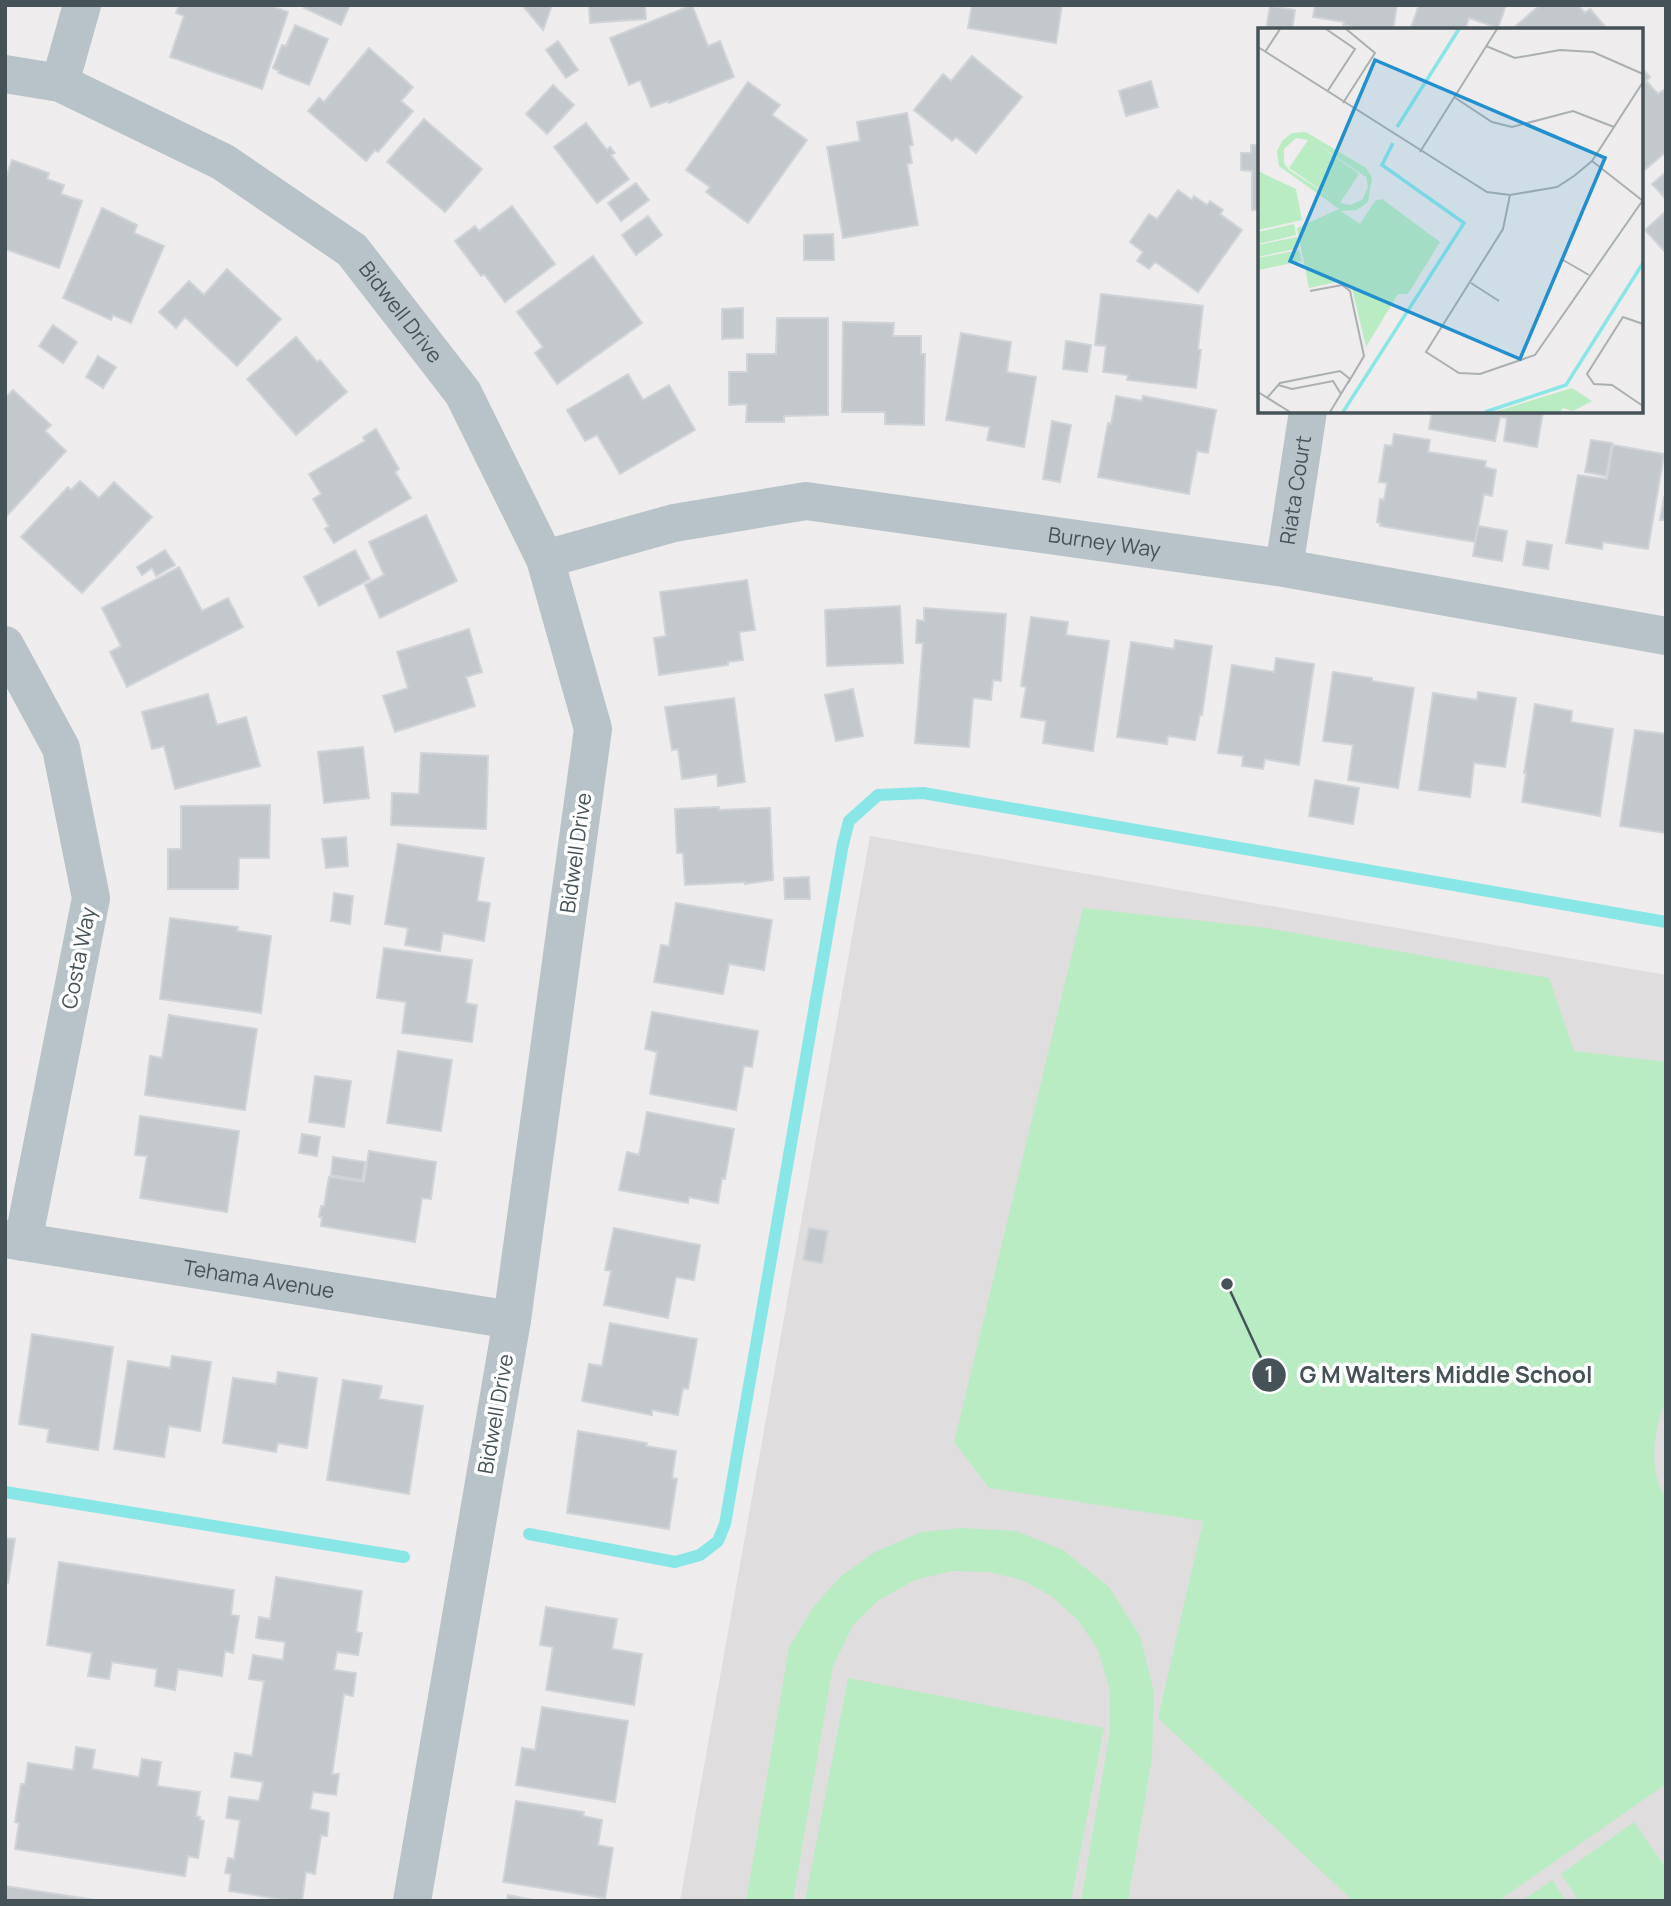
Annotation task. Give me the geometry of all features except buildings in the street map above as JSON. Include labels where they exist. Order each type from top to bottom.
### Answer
[{"type":"street","points":[[60,83],[82,5]]},
{"type":"street","name":"Bidwell Drive","points":[[5,74],[60,83],[223,162],[352,250],[463,393],[545,559],[593,729],[512,1320],[412,1901]]},
{"type":"street","name":"Riata Court","points":[[1284,568],[1308,413]]},
{"type":"street","name":"Burney Way","points":[[545,559],[674,523],[806,501],[1284,568],[1666,636]]},
{"type":"street","name":"Costa Way","points":[[5,645],[61,748],[91,898],[14,1240]]},
{"type":"street","name":"Tehama Avenue","points":[[14,1240],[512,1320]]},
{"type":"shaded area","points":[[870,836],[1666,975],[1666,1901],[680,1901]]},
{"type":"green space","points":[[1083,908],[1267,928],[1549,978],[1574,1051],[1666,1062],[1666,1399],[1658,1423],[1654,1462],[1660,1487],[1666,1498],[1666,1784],[1498,1901],[1353,1901],[1158,1718],[1203,1521],[989,1488],[954,1442]]},
{"type":"green space","points":[[961,1528],[1016,1531],[1063,1550],[1109,1587],[1140,1636],[1154,1692],[1152,1758],[1128,1901],[1081,1901],[1110,1731],[1109,1686],[1097,1648],[1077,1619],[1051,1596],[1022,1580],[989,1572],[952,1571],[915,1580],[879,1600],[853,1625],[833,1666],[793,1901],[746,1901],[789,1647],[814,1606],[841,1576],[875,1552],[921,1532]]},
{"type":"green space","points":[[848,1678],[1104,1728],[1071,1901],[805,1901]]},
{"type":"green space","points":[[1634,1822],[1666,1868],[1666,1901],[1579,1901],[1561,1874]]},
{"type":"green space","points":[[1552,1880],[1566,1901],[1522,1901]]},
{"type":"waterway","points":[[529,1534],[675,1562],[700,1555],[718,1541],[725,1524],[843,844],[849,821],[878,795],[923,793],[1666,922]]},
{"type":"waterway","points":[[5,1492],[404,1557]]},
{"type":"place","name":"G M Walters Middle School","points":[[1227,1284]]}]
